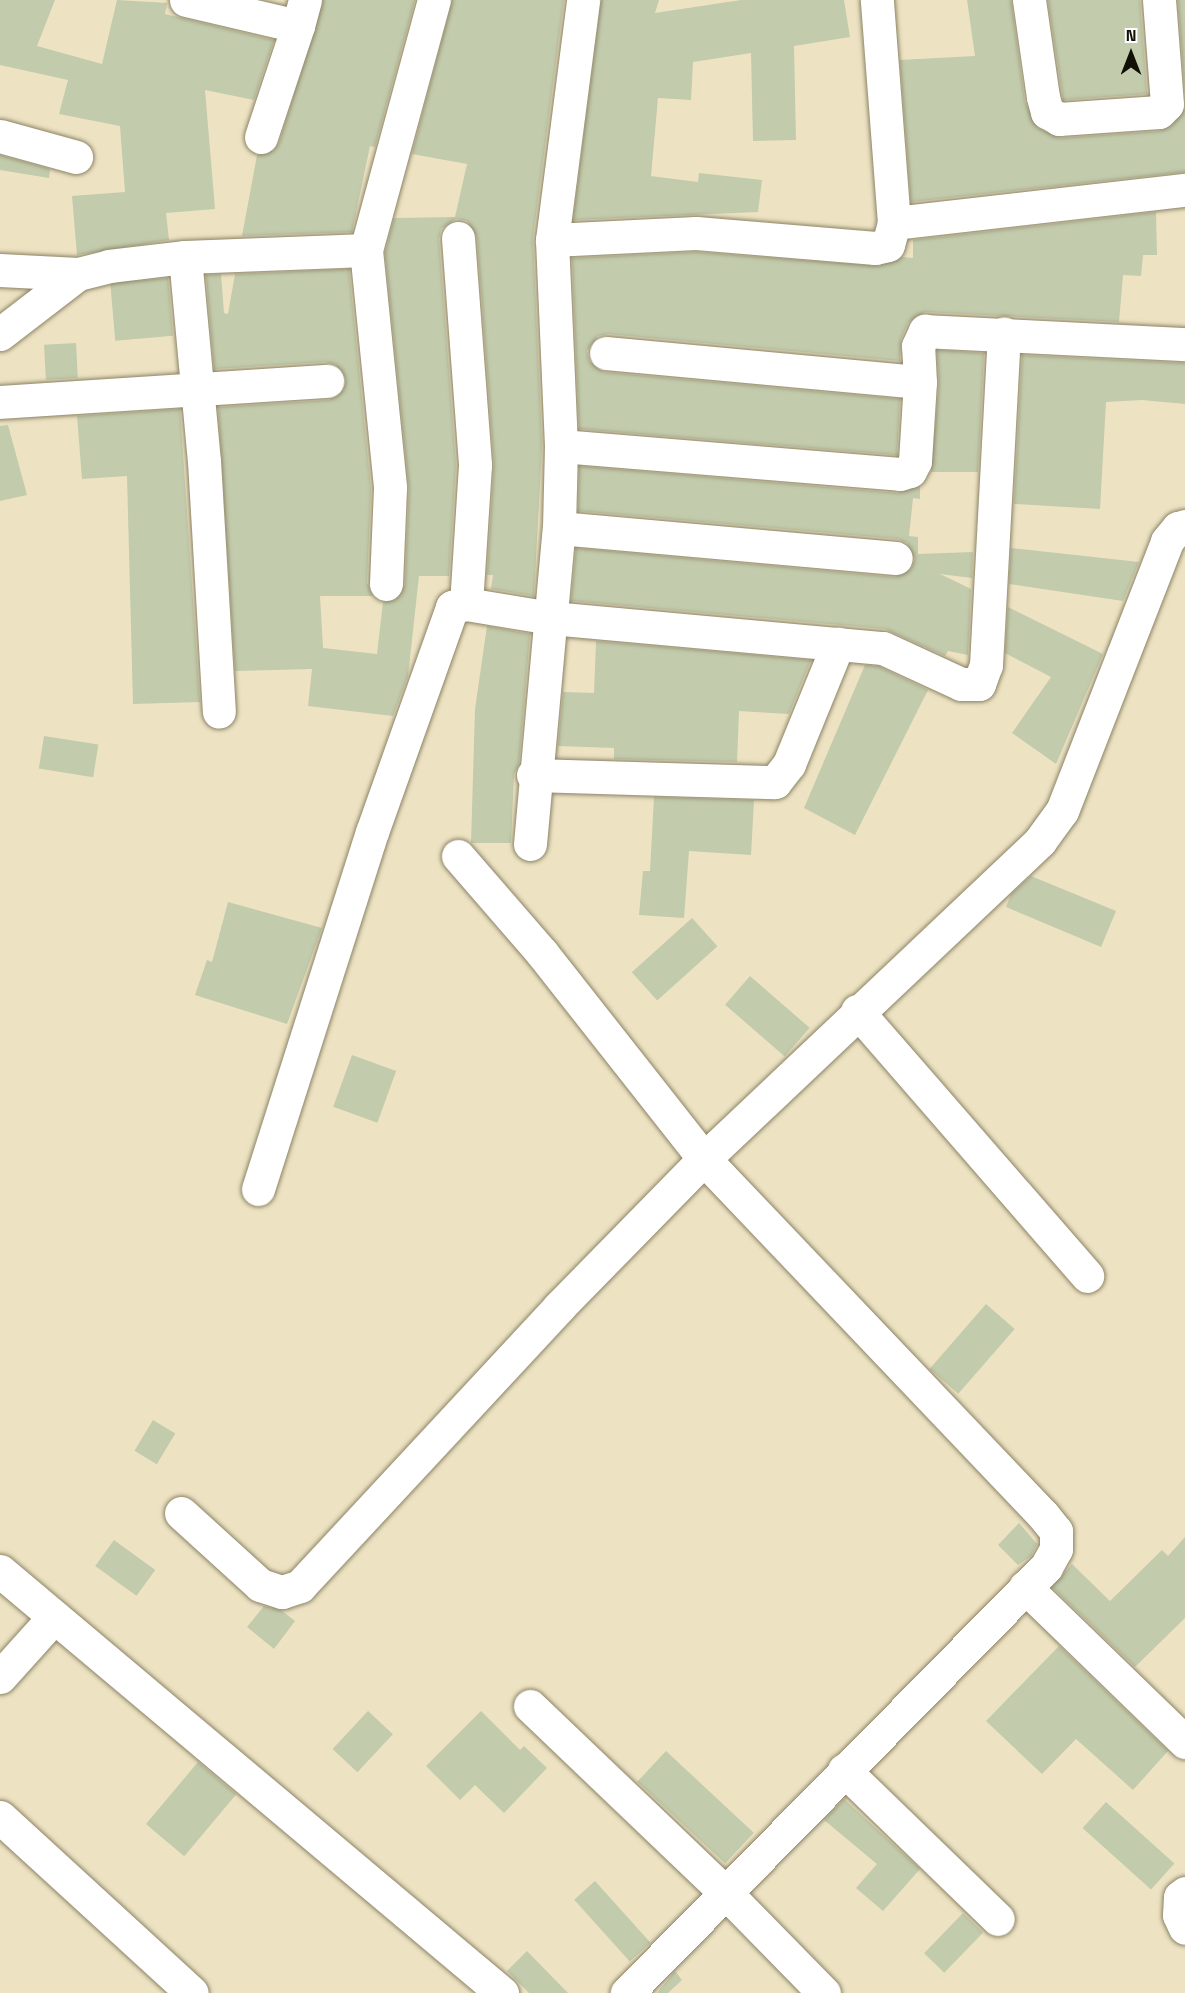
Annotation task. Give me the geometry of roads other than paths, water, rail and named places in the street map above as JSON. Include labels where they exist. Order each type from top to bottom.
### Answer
[{"type":"street","points":[[186,0],[301,13],[261,137]]},
{"type":"street","points":[[386,584],[390,488],[366,250],[434,0]]},
{"type":"street","points":[[530,844],[533,775],[559,528],[561,446],[552,240],[583,0]]},
{"type":"street","points":[[552,240],[696,233],[876,248],[888,245],[894,223],[877,0]]},
{"type":"street","points":[[1035,0],[1029,0],[1043,97],[1047,112],[1059,119],[1159,112],[1167,104],[1159,0]]},
{"type":"street","points":[[0,136],[76,157]]},
{"type":"street","points":[[894,223],[1185,190]]},
{"type":"street","points":[[458,238],[475,465],[466,604]]},
{"type":"street","points":[[0,270],[78,274],[109,266],[185,257],[366,250]]},
{"type":"street","points":[[185,257],[199,391],[219,712]]},
{"type":"street","points":[[0,334],[78,274]]},
{"type":"street","points":[[561,446],[900,474],[910,471],[915,461],[920,382],[918,346],[925,331],[1004,333],[1185,344]]},
{"type":"street","points":[[258,1189],[446,614],[452,607],[466,604],[551,618],[883,648],[970,686],[979,684],[984,676],[1004,333]]},
{"type":"street","points":[[606,353],[920,382]]},
{"type":"street","points":[[0,402],[327,381]]},
{"type":"street","points":[[181,1512],[260,1585],[282,1592],[300,1586],[559,1307],[704,1159],[857,1011],[1040,841],[1062,811],[1167,541],[1178,528],[1185,525]]},
{"type":"street","points":[[559,528],[896,558]]},
{"type":"street","points":[[533,775],[775,782],[789,764],[838,644]]},
{"type":"street","points":[[458,856],[543,953],[704,1159],[1056,1531],[1056,1549],[1046,1567],[627,1993]]},
{"type":"street","points":[[857,1011],[1087,1276]]},
{"type":"street","points":[[0,1571],[502,1993]]},
{"type":"street","points":[[1025,1587],[1185,1742]]},
{"type":"street","points":[[0,1677],[54,1617]]},
{"type":"street","points":[[530,1707],[726,1893],[824,1993]]},
{"type":"street","points":[[844,1770],[998,1918]]},
{"type":"street","points":[[0,1817],[192,1993]]},
{"type":"street","points":[[1185,1893],[1180,1897],[1179,1915],[1185,1928]]}]
